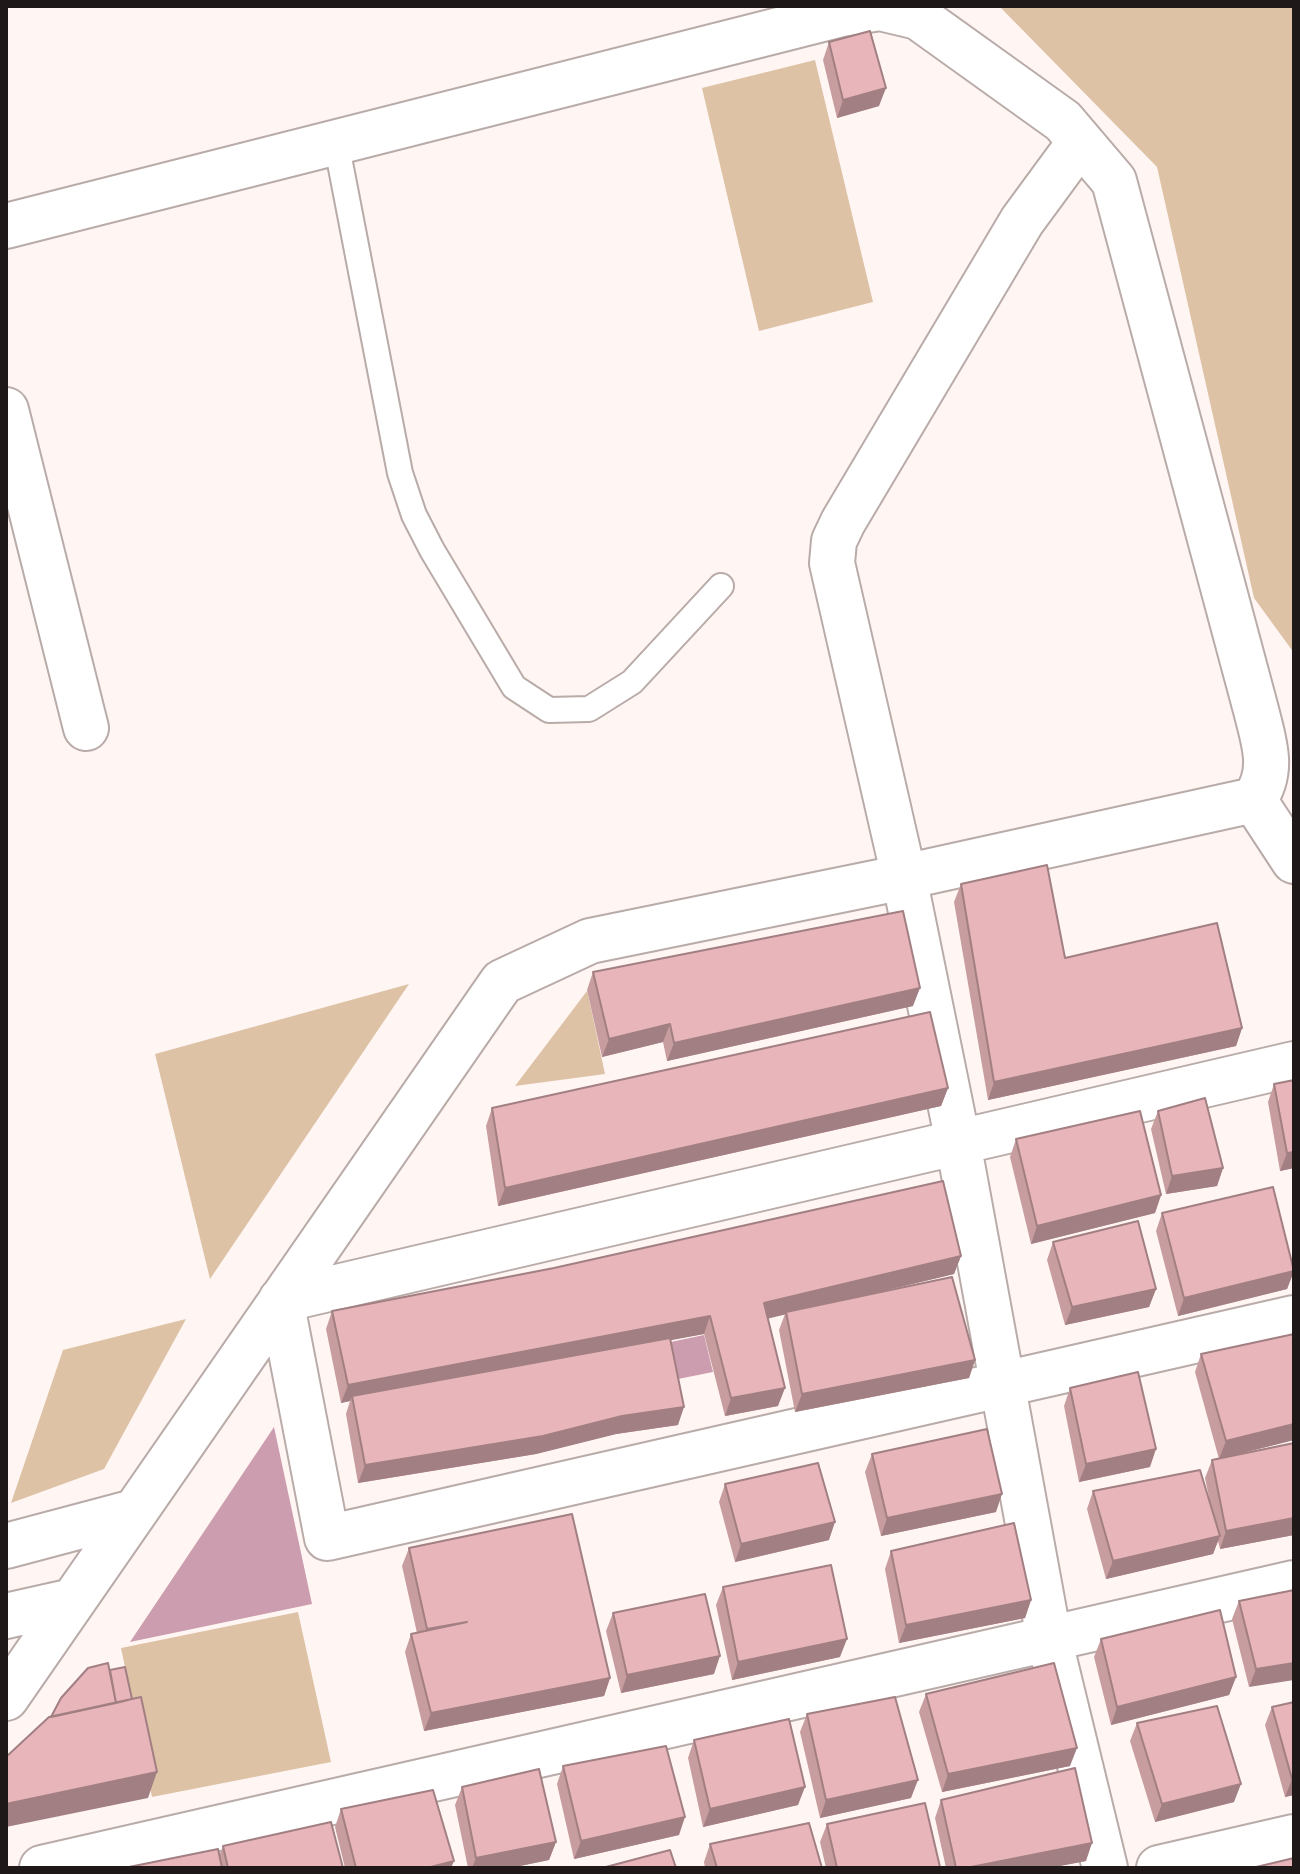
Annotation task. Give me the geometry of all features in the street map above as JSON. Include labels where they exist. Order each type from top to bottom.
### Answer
[{"type":"street","points":[[6,226],[842,14],[880,8],[918,17],[1063,121],[1114,181],[1256,710],[1267,764],[1267,777],[1254,800],[904,877],[590,941],[502,982],[6,1698]]},
{"type":"street","points":[[1080,142],[1022,221],[834,541],[832,563],[904,877],[958,1142],[1049,1638],[1105,1868]]},
{"type":"street","points":[[6,410],[86,728]]},
{"type":"street","points":[[1254,800],[1294,861]]},
{"type":"street","points":[[281,1300],[1294,1064]]},
{"type":"street","points":[[281,1300],[327,1538],[1294,1318]]},
{"type":"street","points":[[6,1546],[134,1512]]},
{"type":"street","points":[[42,1868],[1294,1583]]},
{"type":"street","points":[[6,1616],[73,1601]]},
{"type":"street","points":[[1159,1868],[1294,1837]]},
{"type":"lane","points":[[336,142],[400,473],[420,527],[514,687],[549,710],[589,709],[632,682],[721,586]]},
{"type":"shaded area","points":[[999,6],[1294,6],[1294,653],[1254,598],[1157,167]]},
{"type":"shaded area","points":[[815,60],[873,302],[759,331],[702,88]]},
{"type":"shaded area","points":[[409,984],[210,1279],[155,1054]]},
{"type":"shaded area","points":[[587,991],[605,1074],[515,1086]]},
{"type":"shaded area","points":[[186,1319],[104,1469],[11,1503],[63,1350]]},
{"type":"shaded area","points":[[704,1335],[713,1372],[668,1381],[666,1343]]},
{"type":"shaded area","points":[[274,1427],[312,1604],[130,1642]]},
{"type":"shaded area","points":[[298,1612],[331,1762],[152,1797],[121,1648]]},
{"type":"building","points":[[870,31],[886,88],[843,100],[829,42]]},
{"type":"building","points":[[1047,865],[1065,958],[1217,923],[1242,1028],[994,1082],[961,884]]},
{"type":"building","points":[[903,911],[920,988],[674,1043],[670,1024],[609,1039],[593,972]]},
{"type":"building","points":[[930,1012],[948,1088],[505,1188],[492,1108]]},
{"type":"building","points":[[1294,1080],[1294,1152],[1287,1153],[1274,1084]]},
{"type":"building","points":[[1205,1098],[1223,1168],[1172,1176],[1158,1111]]},
{"type":"building","points":[[1140,1111],[1161,1195],[1037,1226],[1016,1139]]},
{"type":"building","points":[[943,1181],[961,1256],[764,1303],[785,1388],[731,1398],[710,1316],[348,1385],[332,1311],[554,1268]]},
{"type":"building","points":[[1273,1187],[1294,1271],[1184,1298],[1162,1213]]},
{"type":"building","points":[[1138,1221],[1156,1289],[1072,1307],[1053,1242]]},
{"type":"building","points":[[952,1277],[975,1360],[802,1394],[786,1312]]},
{"type":"building","points":[[1294,1334],[1294,1424],[1226,1441],[1201,1354]]},
{"type":"building","points":[[670,1338],[684,1407],[622,1416],[543,1436],[365,1465],[352,1396]]},
{"type":"building","points":[[1138,1372],[1156,1449],[1086,1464],[1070,1388]]},
{"type":"building","points":[[987,1429],[1002,1494],[887,1518],[872,1454]]},
{"type":"building","points":[[1294,1443],[1294,1518],[1226,1531],[1212,1460]]},
{"type":"building","points":[[818,1463],[835,1522],[741,1544],[725,1484]]},
{"type":"building","points":[[1200,1470],[1220,1536],[1113,1561],[1093,1491]]},
{"type":"building","points":[[572,1514],[610,1678],[431,1713],[411,1634],[467,1622],[427,1629],[409,1548]]},
{"type":"building","points":[[1014,1523],[1031,1600],[906,1625],[891,1551]]},
{"type":"building","points":[[831,1565],[847,1639],[738,1662],[723,1587]]},
{"type":"building","points":[[1294,1590],[1294,1663],[1256,1669],[1239,1601]]},
{"type":"building","points":[[705,1594],[720,1656],[627,1675],[613,1613]]},
{"type":"building","points":[[1220,1610],[1236,1677],[1117,1707],[1101,1639]]},
{"type":"building","points":[[108,1663],[116,1703],[51,1717],[61,1698],[88,1668]]},
{"type":"building","points":[[1054,1663],[1077,1748],[948,1774],[926,1694]]},
{"type":"building","points":[[125,1667],[132,1699],[116,1703],[110,1670]]},
{"type":"building","points":[[141,1697],[157,1772],[6,1804],[6,1757],[49,1717]]},
{"type":"building","points":[[895,1697],[918,1780],[826,1800],[807,1714]]},
{"type":"building","points":[[1294,1702],[1294,1779],[1292,1779],[1272,1707]]},
{"type":"building","points":[[1217,1706],[1241,1784],[1162,1804],[1137,1723]]},
{"type":"building","points":[[789,1719],[805,1787],[710,1809],[694,1740]]},
{"type":"building","points":[[666,1746],[685,1817],[581,1841],[563,1766]]},
{"type":"building","points":[[1075,1768],[1092,1843],[956,1868],[941,1800]]},
{"type":"building","points":[[539,1769],[556,1842],[476,1858],[462,1787]]},
{"type":"building","points":[[433,1790],[454,1861],[427,1868],[356,1868],[341,1809]]},
{"type":"building","points":[[925,1803],[940,1867],[837,1868],[827,1824]]},
{"type":"building","points":[[331,1822],[343,1868],[228,1868],[223,1846]]},
{"type":"building","points":[[809,1823],[822,1868],[717,1868],[710,1844]]},
{"type":"building","points":[[218,1849],[222,1868],[124,1868]]},
{"type":"building","points":[[670,1850],[676,1868],[602,1868]]},
{"type":"building","points":[[1294,1858],[1294,1868],[1252,1868]]}]
